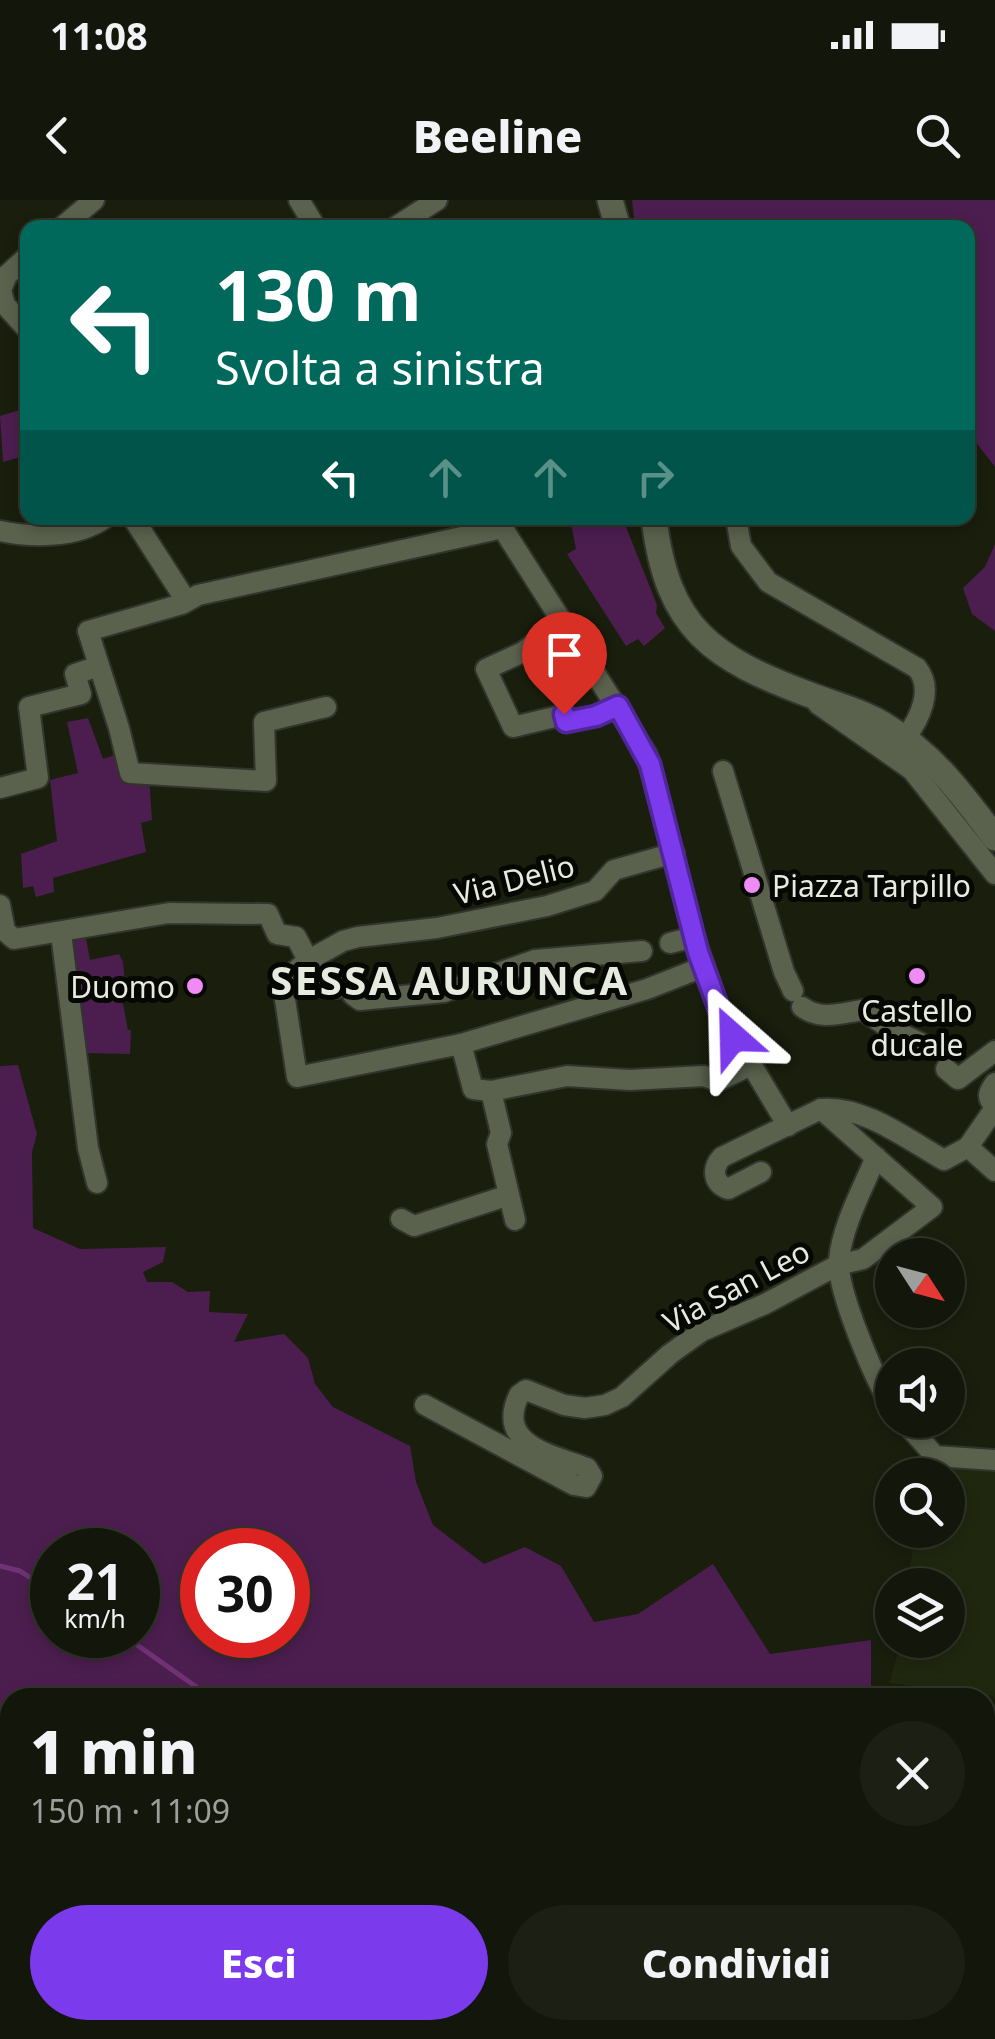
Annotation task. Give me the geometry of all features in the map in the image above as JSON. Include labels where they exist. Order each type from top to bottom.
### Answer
[{"type":"street","points":[[71,220],[94,200]]},
{"type":"street","points":[[406,220],[437,200]]},
{"type":"street","points":[[20,263],[7,275],[0,290],[5,305],[20,321]]},
{"type":"street","points":[[0,531],[33,536],[89,525]]},
{"type":"street","points":[[137,525],[185,599]]},
{"type":"street","points":[[326,707],[264,722],[266,781],[130,772],[88,631],[182,604],[185,599],[491,525]]},
{"type":"street","points":[[500,525],[618,706],[650,764],[694,937],[720,1012],[788,1126]]},
{"type":"street","points":[[655,525],[666,582],[693,628],[724,656],[795,690],[876,720],[905,738],[940,767],[995,838]]},
{"type":"street","points":[[737,525],[741,546],[768,582],[917,668],[924,676],[926,688],[921,708],[905,738]]},
{"type":"street","points":[[562,623],[523,652],[486,669],[513,727],[564,714],[566,722],[575,722],[618,706]]},
{"type":"street","points":[[0,788],[38,778],[29,707],[81,694],[75,674],[100,666]]},
{"type":"street","points":[[795,690],[912,770],[995,874]]},
{"type":"street","points":[[724,772],[740,834],[793,990],[810,1013],[826,1016],[863,1010],[930,1048]]},
{"type":"street","name":"Via Delio","points":[[307,962],[343,941],[358,937],[437,928],[547,906],[595,891],[614,870],[674,853]]},
{"type":"street","points":[[0,905],[6,931],[14,939],[168,913],[268,914],[277,934],[296,937],[314,976],[336,988],[351,984],[356,999],[370,1001],[444,992],[535,960],[642,950]]},
{"type":"street","points":[[60,933],[88,1148],[97,1183]]},
{"type":"street","points":[[670,943],[694,937]]},
{"type":"street","points":[[307,962],[291,975],[285,987],[297,1076],[462,1044],[647,989],[703,967]]},
{"type":"street","points":[[462,1044],[474,1089],[491,1091],[568,1076],[630,1080],[704,1076],[718,1081],[750,1066]]},
{"type":"street","points":[[946,1069],[958,1079],[995,1051]]},
{"type":"street","points":[[761,1172],[728,1189],[719,1183],[714,1169],[722,1158],[821,1109],[858,1114],[944,1160],[968,1147],[995,1108],[988,1093],[995,1083]]},
{"type":"street","points":[[491,1091],[500,1133],[497,1144],[515,1220]]},
{"type":"street","points":[[821,1109],[876,1156],[842,1244],[838,1265],[875,1378]]},
{"type":"street","points":[[968,1147],[995,1171]]},
{"type":"street","name":"Via San Leo","points":[[425,1405],[574,1485],[586,1487],[592,1476],[586,1468],[528,1446],[519,1436],[515,1418],[519,1395],[531,1391],[549,1401],[585,1408],[606,1405],[622,1397],[702,1331],[765,1304],[838,1265],[864,1259],[932,1207],[876,1156]]},
{"type":"street","points":[[401,1219],[414,1226],[509,1195]]},
{"type":"street","points":[[919,1438],[935,1456],[995,1460]]},
{"type":"shaded area","points":[[632,200],[995,200],[995,467],[975,441],[975,220],[634,220]]},
{"type":"shaded area","points":[[20,410],[20,457],[3,462],[0,416]]},
{"type":"shaded area","points":[[571,525],[626,525],[657,605],[656,613],[665,628],[644,646],[638,639],[626,646],[567,554],[576,549]]},
{"type":"shaded area","points":[[995,544],[995,631],[972,614],[963,588],[985,567]]},
{"type":"shaded area","points":[[88,718],[103,759],[120,753],[149,776],[152,820],[141,823],[146,852],[53,878],[54,892],[36,897],[33,886],[23,888],[21,854],[57,841],[50,780],[78,773],[67,722]]},
{"type":"shaded area","points":[[86,938],[90,960],[119,954],[123,962],[125,984],[117,997],[131,1030],[130,1054],[86,1053],[69,942]]},
{"type":"shaded area","points":[[18,1065],[37,1134],[32,1152],[33,1228],[80,1249],[166,1247],[163,1262],[143,1272],[147,1282],[172,1282],[188,1292],[210,1291],[209,1312],[248,1314],[234,1342],[284,1334],[308,1358],[315,1384],[333,1407],[410,1446],[416,1482],[433,1525],[484,1564],[525,1547],[561,1566],[594,1622],[638,1614],[713,1564],[770,1654],[871,1640],[871,1688],[0,1688],[0,1066]]},
{"type":"shaded area","points":[[965,1466],[995,1469],[995,1688],[930,1688],[889,1683],[897,1658],[965,1658],[965,1568],[910,1568],[913,1548],[965,1548]]},
{"type":"waterway","points":[[0,1566],[30,1578]]},
{"type":"waterway","points":[[155,1658],[198,1688]]},
{"type":"place","name":"Piazza Tarpillo","points":[[752,885]]},
{"type":"place","name":"Castello ducale","points":[[917,976]]},
{"type":"place","name":"Duomo","points":[[195,986]]},
{"type":"district","name":"SESSA AURUNCA","points":[[450,979]]},
{"type":"route","points":[[564,714],[566,722],[575,722],[618,706],[647,755],[698,952],[733,1037]]}]
